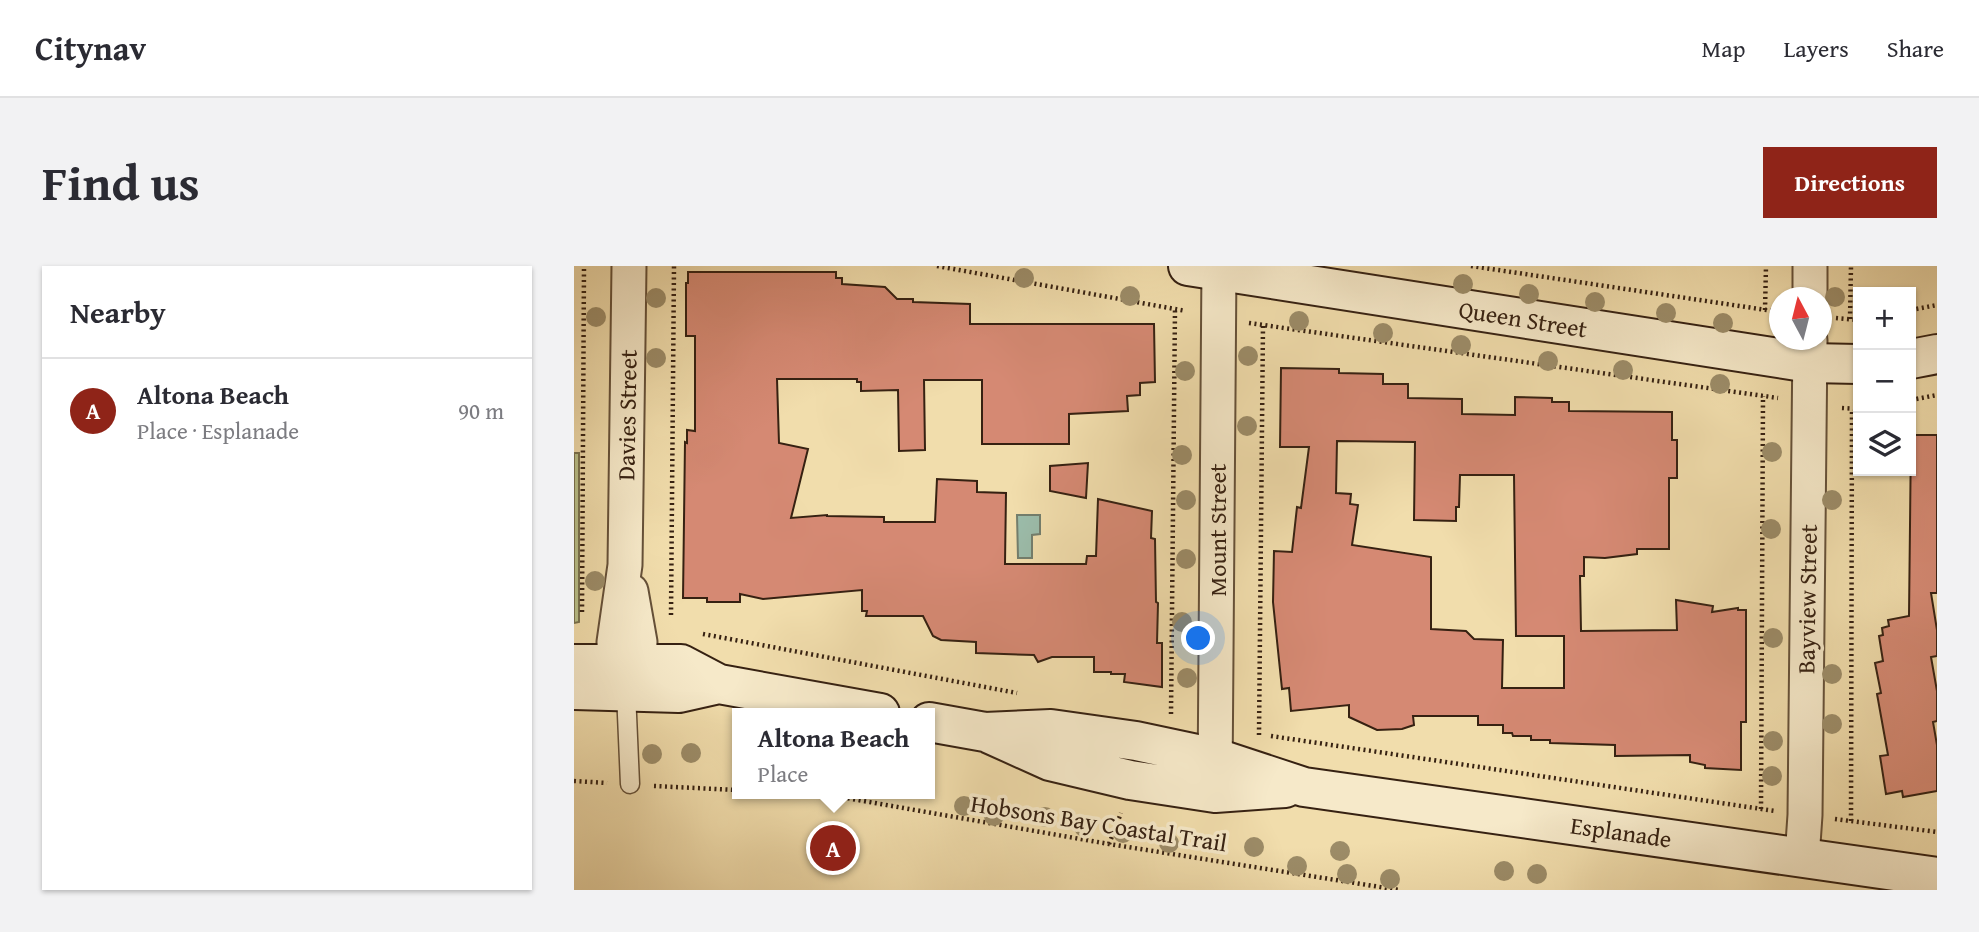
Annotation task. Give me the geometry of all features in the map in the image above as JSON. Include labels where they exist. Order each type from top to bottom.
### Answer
[{"type":"street","name":"Davies Street","points":[[627,656],[625,565],[629,266]]},
{"type":"street","name":"Bayview Street","points":[[1810,266],[1812,287]]},
{"type":"street","name":"Queen Street","points":[[1209,268],[1769,325]]},
{"type":"street","name":"Mount Street","points":[[1209,268],[1218,316],[1216,760]]},
{"type":"street","name":"Queen Street","points":[[1832,344],[1853,361]]},
{"type":"street","name":"Bayview Street","points":[[1802,858],[1805,815],[1809,403],[1813,350]]},
{"type":"street","points":[[1916,358],[1937,354]]},
{"type":"street","points":[[574,664],[627,656],[679,693],[719,684],[852,708]]},
{"type":"street","points":[[574,690],[627,656]]},
{"type":"street","name":"Esplanade","points":[[935,723],[985,732],[1050,761],[1130,779],[1216,760],[1304,787],[1937,877]]},
{"type":"lane","points":[[627,656],[630,784]]},
{"type":"path","points":[[584,266],[582,630],[627,656],[650,625],[671,628],[674,266]]},
{"type":"path","points":[[937,266],[1263,325],[1852,409],[1851,821]]},
{"type":"path","points":[[1471,266],[1769,311]]},
{"type":"path","points":[[1765,310],[1766,266]]},
{"type":"path","points":[[1850,319],[1851,266]]},
{"type":"path","points":[[1916,309],[1937,304]]},
{"type":"path","points":[[1175,309],[1171,722],[1216,760],[1259,735],[1761,809],[1937,832]]},
{"type":"path","points":[[1832,325],[1853,319]]},
{"type":"path","points":[[1259,735],[1263,325]]},
{"type":"path","points":[[1916,399],[1937,395]]},
{"type":"path","points":[[1761,809],[1763,396]]},
{"type":"path","points":[[698,633],[1019,693]]},
{"type":"path","name":"Hobsons Bay Coastal Trail","points":[[852,799],[1109,844],[1398,890]]},
{"type":"green space","points":[[574,453],[579,453],[579,622],[574,623]]},
{"type":"shaded area","points":[[1017,515],[1040,515],[1040,534],[1032,535],[1032,558],[1018,558]]},
{"type":"building","points":[[688,272],[836,272],[836,278],[842,278],[842,284],[885,287],[897,299],[970,304],[970,324],[1154,324],[1155,382],[1140,383],[1140,395],[1127,396],[1128,411],[1069,414],[1069,444],[982,444],[982,380],[924,380],[925,450],[899,451],[898,390],[861,391],[861,382],[857,382],[857,379],[777,379],[779,443],[808,449],[791,518],[827,515],[884,517],[884,522],[935,522],[937,479],[977,481],[977,492],[1006,493],[1005,564],[1086,564],[1087,556],[1096,556],[1098,499],[1152,511],[1151,538],[1155,539],[1157,643],[1162,643],[1162,687],[1124,682],[1125,674],[1094,672],[1094,657],[1052,657],[1038,662],[1034,655],[976,653],[976,642],[941,640],[933,636],[923,616],[866,616],[867,611],[862,611],[862,590],[763,599],[740,594],[740,602],[707,602],[707,598],[683,598],[685,442],[687,443],[687,430],[695,431],[695,336],[686,336]]},
{"type":"building","points":[[1281,368],[1339,369],[1339,373],[1383,374],[1383,384],[1408,384],[1408,398],[1462,399],[1462,414],[1515,415],[1515,397],[1552,398],[1552,402],[1569,402],[1569,411],[1672,412],[1672,440],[1677,440],[1677,478],[1669,478],[1669,549],[1637,549],[1637,554],[1605,558],[1584,557],[1584,576],[1580,576],[1581,631],[1677,630],[1676,600],[1713,606],[1712,612],[1738,608],[1746,610],[1746,722],[1741,722],[1741,770],[1705,768],[1705,765],[1690,762],[1690,755],[1615,756],[1615,745],[1531,740],[1531,736],[1503,733],[1503,725],[1478,725],[1478,716],[1413,716],[1414,725],[1402,729],[1377,730],[1349,717],[1349,705],[1291,711],[1289,688],[1282,689],[1273,602],[1274,551],[1292,552],[1297,507],[1301,508],[1309,447],[1280,447]],"holes":[[[1337,441],[1415,442],[1414,520],[1456,521],[1460,475],[1514,475],[1516,636],[1564,636],[1564,688],[1502,688],[1503,640],[1474,639],[1466,631],[1431,629],[1431,557],[1352,545],[1358,505],[1350,504],[1351,494],[1336,493]]]},
{"type":"building","points":[[1916,435],[1937,435],[1937,593],[1931,593],[1937,630],[1937,656],[1931,657],[1937,691],[1937,721],[1933,722],[1937,745],[1937,791],[1903,797],[1902,791],[1886,794],[1880,756],[1888,755],[1877,694],[1881,693],[1875,663],[1883,661],[1879,636],[1883,635],[1882,628],[1889,626],[1888,620],[1909,616],[1911,476],[1916,476]]},
{"type":"building","points":[[1088,463],[1086,498],[1050,491],[1050,466]]},
{"type":"place","name":"Altona Beach","points":[[833,848]]}]
